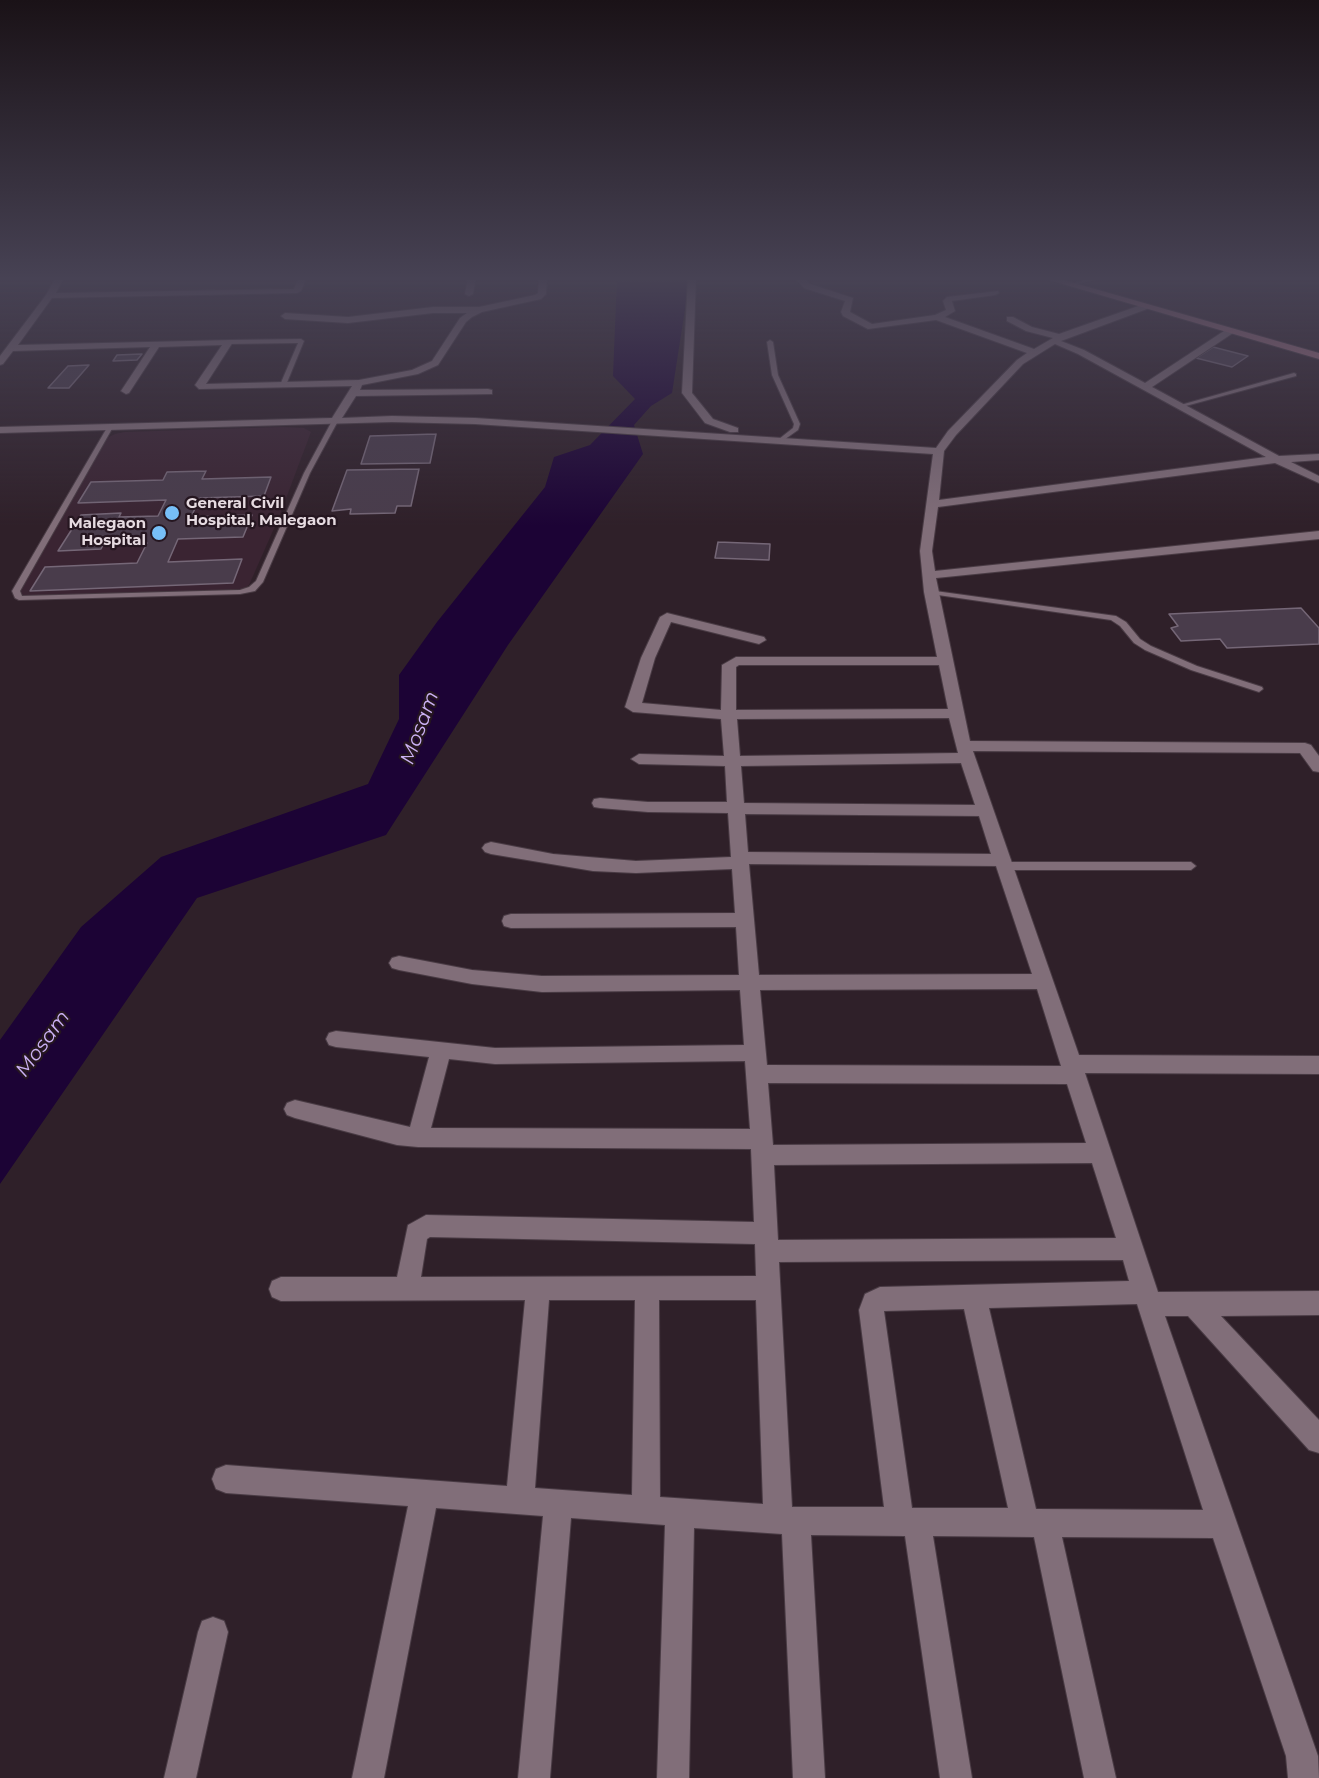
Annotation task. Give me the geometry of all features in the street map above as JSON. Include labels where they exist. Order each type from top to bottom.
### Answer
[{"type":"street","points":[[126,391],[146,360]]},
{"type":"street","points":[[216,360],[200,385],[202,387],[359,383],[415,372],[437,360]]},
{"type":"street","points":[[689,360],[687,393],[709,421],[733,430],[756,434],[763,439]]},
{"type":"street","points":[[1023,360],[952,433],[939,451],[926,551],[930,583],[956,713],[965,752],[1074,1070],[1222,1524],[1308,1765]]},
{"type":"street","points":[[1095,360],[1319,480]]},
{"type":"street","points":[[1145,387],[1186,360]]},
{"type":"street","points":[[335,421],[359,383]]},
{"type":"street","points":[[353,394],[395,391],[488,392]]},
{"type":"street","points":[[0,430],[392,419],[475,422],[939,451]]},
{"type":"street","points":[[931,504],[1277,459],[1319,458]]},
{"type":"street","points":[[930,583],[1319,535]]},
{"type":"street","points":[[759,640],[667,617],[648,658],[633,705],[634,709],[729,715],[956,713]]},
{"type":"street","points":[[809,1778],[768,1288],[762,1147],[729,715],[729,665],[736,661],[946,661]]},
{"type":"street","points":[[639,759],[733,761],[965,752],[1312,748],[1319,767]]},
{"type":"street","points":[[600,803],[648,807],[986,811]]},
{"type":"street","points":[[490,848],[553,860],[636,867],[739,861],[1004,863]]},
{"type":"street","points":[[511,921],[743,920]]},
{"type":"street","points":[[399,963],[472,977],[542,984],[1044,981]]},
{"type":"street","points":[[336,1039],[495,1056],[755,1063],[1074,1070],[1319,1065]]},
{"type":"street","points":[[418,1137],[441,1050]]},
{"type":"street","points":[[295,1109],[397,1135],[418,1137],[762,1147],[1101,1153]]},
{"type":"street","points":[[407,1288],[416,1233],[426,1226],[613,1228],[767,1242],[1132,1249]]},
{"type":"street","points":[[646,1287],[646,1510]]},
{"type":"street","points":[[520,1501],[538,1288]]},
{"type":"street","points":[[281,1289],[768,1288]]},
{"type":"street","points":[[974,1296],[1100,1778]]},
{"type":"street","points":[[956,1778],[871,1310],[874,1302],[880,1299],[974,1296],[1148,1298],[1194,1304],[1319,1303]]},
{"type":"street","points":[[1194,1304],[1319,1440]]},
{"type":"street","points":[[226,1479],[787,1520],[1222,1524]]},
{"type":"street","points":[[368,1778],[425,1494]]},
{"type":"street","points":[[534,1778],[558,1504]]},
{"type":"street","points":[[674,1778],[680,1513]]},
{"type":"street","points":[[180,1778],[213,1632]]},
{"type":"lane","points":[[283,385],[293,360]]},
{"type":"lane","points":[[773,360],[776,375],[797,424],[796,429],[781,440]]},
{"type":"lane","points":[[1180,406],[1294,375]]},
{"type":"lane","points":[[110,427],[16,591],[19,598],[240,592],[252,589],[259,582],[307,473],[335,421]]},
{"type":"lane","points":[[930,583],[1113,618],[1123,624],[1137,641],[1148,648],[1194,668],[1259,690]]},
{"type":"lane","points":[[1004,863],[1191,866]]},
{"type":"shaded area","name":"General Civil Hospital, Malegaon","points":[[304,428],[311,432],[279,517],[249,585],[243,589],[23,597],[19,592],[107,438],[125,432]]},
{"type":"water","name":"Mosam","points":[[614,360],[677,360],[672,393],[651,406],[634,425],[643,454],[508,645],[386,835],[197,898],[0,1184],[0,1040],[81,927],[161,857],[368,784],[399,719],[399,675],[437,622],[545,487],[554,457],[590,445],[635,399],[613,376]]},
{"type":"building","points":[[1204,360],[1242,360],[1232,367]]},
{"type":"building","points":[[89,365],[69,388],[48,388],[68,366]]},
{"type":"building","points":[[436,434],[430,463],[361,464],[370,436]]},
{"type":"building","points":[[419,469],[411,506],[397,506],[395,513],[350,514],[351,509],[332,511],[347,470]]},
{"type":"building","points":[[206,471],[202,479],[271,477],[264,496],[200,498],[191,517],[252,515],[243,537],[178,539],[168,562],[242,559],[233,583],[30,591],[45,567],[137,563],[147,543],[103,545],[101,549],[58,551],[81,515],[121,513],[119,517],[158,516],[166,500],[78,503],[91,482],[163,480],[167,472]]},
{"type":"building","points":[[718,542],[770,544],[769,560],[715,558]]},
{"type":"building","points":[[1301,608],[1319,628],[1319,644],[1227,648],[1220,639],[1181,641],[1171,628],[1178,626],[1169,614]]},
{"type":"place","name":"General Civil Hospital, Malegaon","points":[[172,513]]},
{"type":"place","name":"Malegaon Hospital","points":[[159,533]]}]
